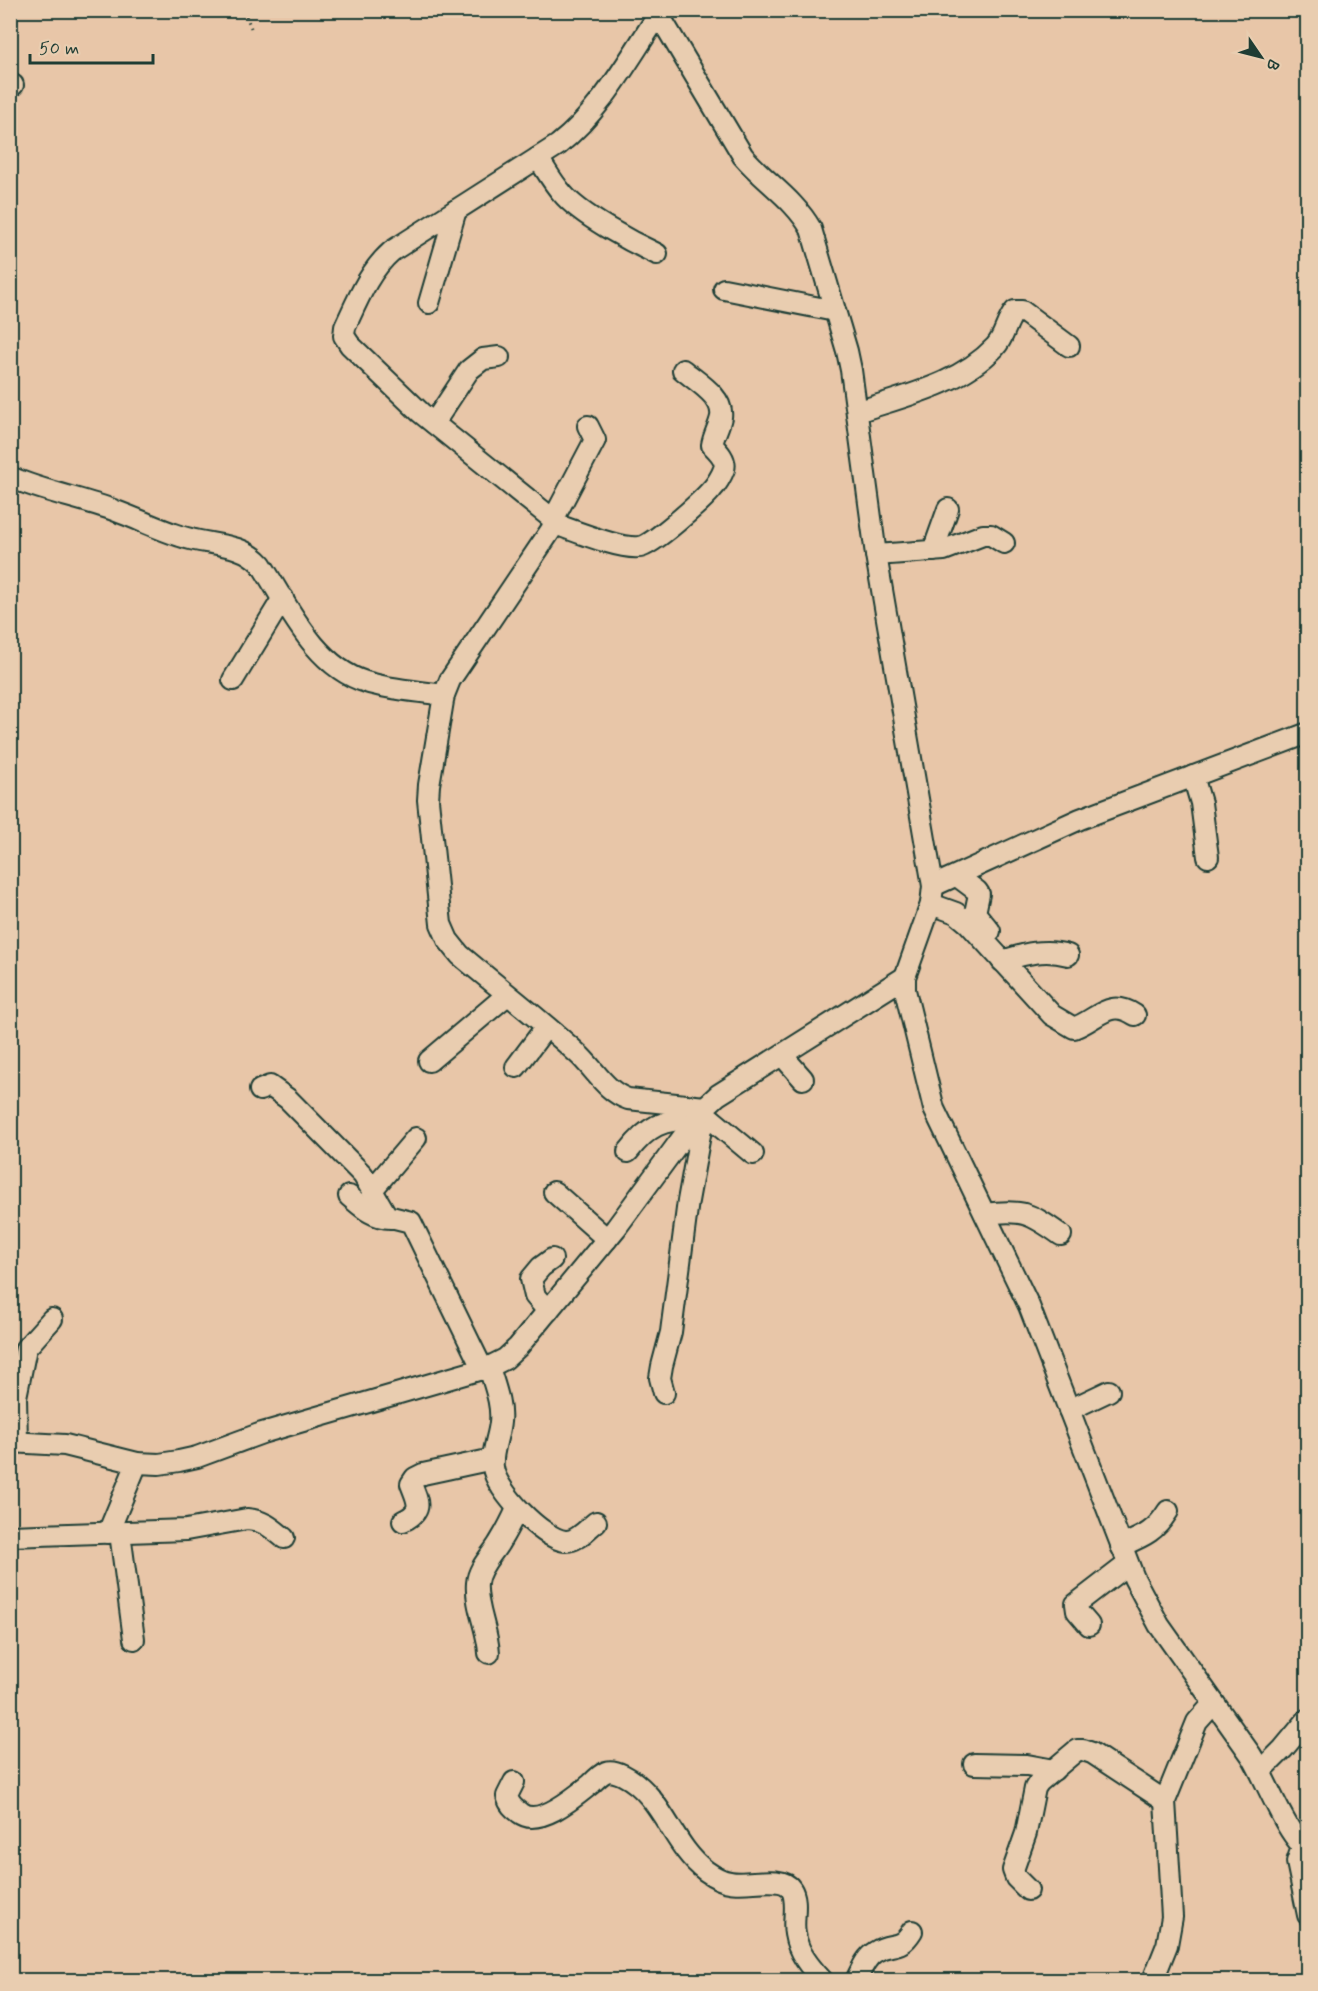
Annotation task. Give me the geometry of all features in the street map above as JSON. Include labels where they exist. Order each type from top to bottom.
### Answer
[{"type":"street","points":[[683,370],[717,399],[721,408],[721,420],[714,433],[712,445],[721,455],[724,469],[713,489],[654,542],[640,547],[619,545],[554,521],[434,423],[350,345],[344,336],[345,327],[371,272],[380,261],[577,130],[593,113],[658,12],[743,156],[802,214],[811,229],[847,351],[876,555],[932,895],[904,977],[905,990],[934,1109],[1029,1306],[1125,1555],[1146,1603],[1159,1626],[1261,1771],[1293,1836],[1305,1848],[1297,1862],[1308,1915]]},
{"type":"street","points":[[538,158],[563,195],[630,242],[657,254]]},
{"type":"street","points":[[429,303],[456,210]]},
{"type":"street","points":[[724,288],[835,311]]},
{"type":"street","points":[[857,412],[944,382],[966,370],[995,347],[1015,311],[1022,311],[1069,346]]},
{"type":"street","points":[[434,423],[469,370],[483,359],[499,357]]},
{"type":"street","points":[[588,426],[595,440],[554,521],[459,664],[444,695],[428,800],[441,924],[448,940],[460,955],[578,1054],[617,1095],[702,1113],[753,1154]]},
{"type":"street","points":[[10,477],[115,510],[186,538],[241,549],[252,554],[261,564],[315,648],[330,663],[346,674],[367,683],[444,695]]},
{"type":"street","points":[[933,550],[948,509]]},
{"type":"street","points":[[876,555],[953,547],[983,535],[991,535],[1004,543]]},
{"type":"street","points":[[233,680],[283,598]]},
{"type":"street","points":[[932,895],[957,876],[1080,819],[1308,733]]},
{"type":"street","points":[[1193,777],[1201,802],[1208,857]]},
{"type":"street","points":[[957,876],[979,894],[975,909],[976,917],[998,939]]},
{"type":"street","points":[[932,895],[956,913],[1052,1015],[1065,1024],[1074,1028],[1109,1009],[1116,1008],[1135,1015]]},
{"type":"street","points":[[1002,961],[1045,951],[1068,955]]},
{"type":"street","points":[[52,1318],[26,1348],[16,1397],[14,1442],[65,1445],[137,1463],[159,1464],[197,1457],[262,1433],[486,1369],[504,1359],[518,1347],[607,1239],[718,1095],[904,977]]},
{"type":"street","points":[[429,1061],[507,995]]},
{"type":"street","points":[[516,1067],[546,1027]]},
{"type":"street","points":[[782,1054],[803,1079]]},
{"type":"street","points":[[260,1090],[270,1086],[288,1099],[363,1175],[384,1212],[392,1218]]},
{"type":"street","points":[[628,1152],[639,1137],[656,1124],[702,1113]]},
{"type":"street","points":[[664,1393],[660,1378],[673,1322],[702,1113]]},
{"type":"street","points":[[372,1190],[416,1138]]},
{"type":"street","points":[[554,1192],[607,1239]]},
{"type":"street","points":[[349,1196],[371,1214],[385,1218],[407,1219],[414,1226],[486,1369],[500,1405],[501,1415],[493,1468],[495,1476],[517,1509],[558,1539],[566,1541],[575,1539],[596,1522]]},
{"type":"street","points":[[985,1214],[1011,1210],[1026,1213],[1041,1220],[1061,1235]]},
{"type":"street","points":[[548,1311],[535,1296],[531,1279],[552,1259]]},
{"type":"street","points":[[1069,1410],[1109,1391]]},
{"type":"street","points":[[403,1521],[417,1509],[417,1499],[411,1484],[415,1478],[423,1474],[493,1459]]},
{"type":"street","points":[[134,1639],[114,1533],[137,1463]]},
{"type":"street","points":[[489,1653],[488,1636],[476,1584],[479,1574],[517,1509]]},
{"type":"street","points":[[1089,1625],[1077,1611],[1076,1604],[1157,1527],[1168,1511]]},
{"type":"street","points":[[10,1536],[186,1530],[258,1520],[284,1538]]},
{"type":"street","points":[[1153,1980],[1167,1945],[1172,1917],[1165,1801],[1197,1722],[1214,1703]]},
{"type":"street","points":[[1261,1771],[1308,1719]]},
{"type":"street","points":[[1028,1890],[1016,1878],[1013,1870],[1026,1833],[1035,1788],[1042,1778],[1077,1750],[1083,1750],[1165,1801]]},
{"type":"street","points":[[974,1764],[1027,1765],[1054,1770]]},
{"type":"street","points":[[514,1782],[507,1796],[509,1803],[524,1816],[530,1818],[559,1808],[606,1772],[618,1772],[632,1780],[661,1811],[687,1853],[704,1870],[731,1883],[762,1883],[775,1880],[786,1883],[791,1888],[794,1896],[794,1934],[800,1951],[822,1980]]},
{"type":"street","points":[[856,1980],[867,1959],[875,1952],[903,1943],[912,1931]]},
{"type":"path","points":[[244,10],[251,28]]}]
